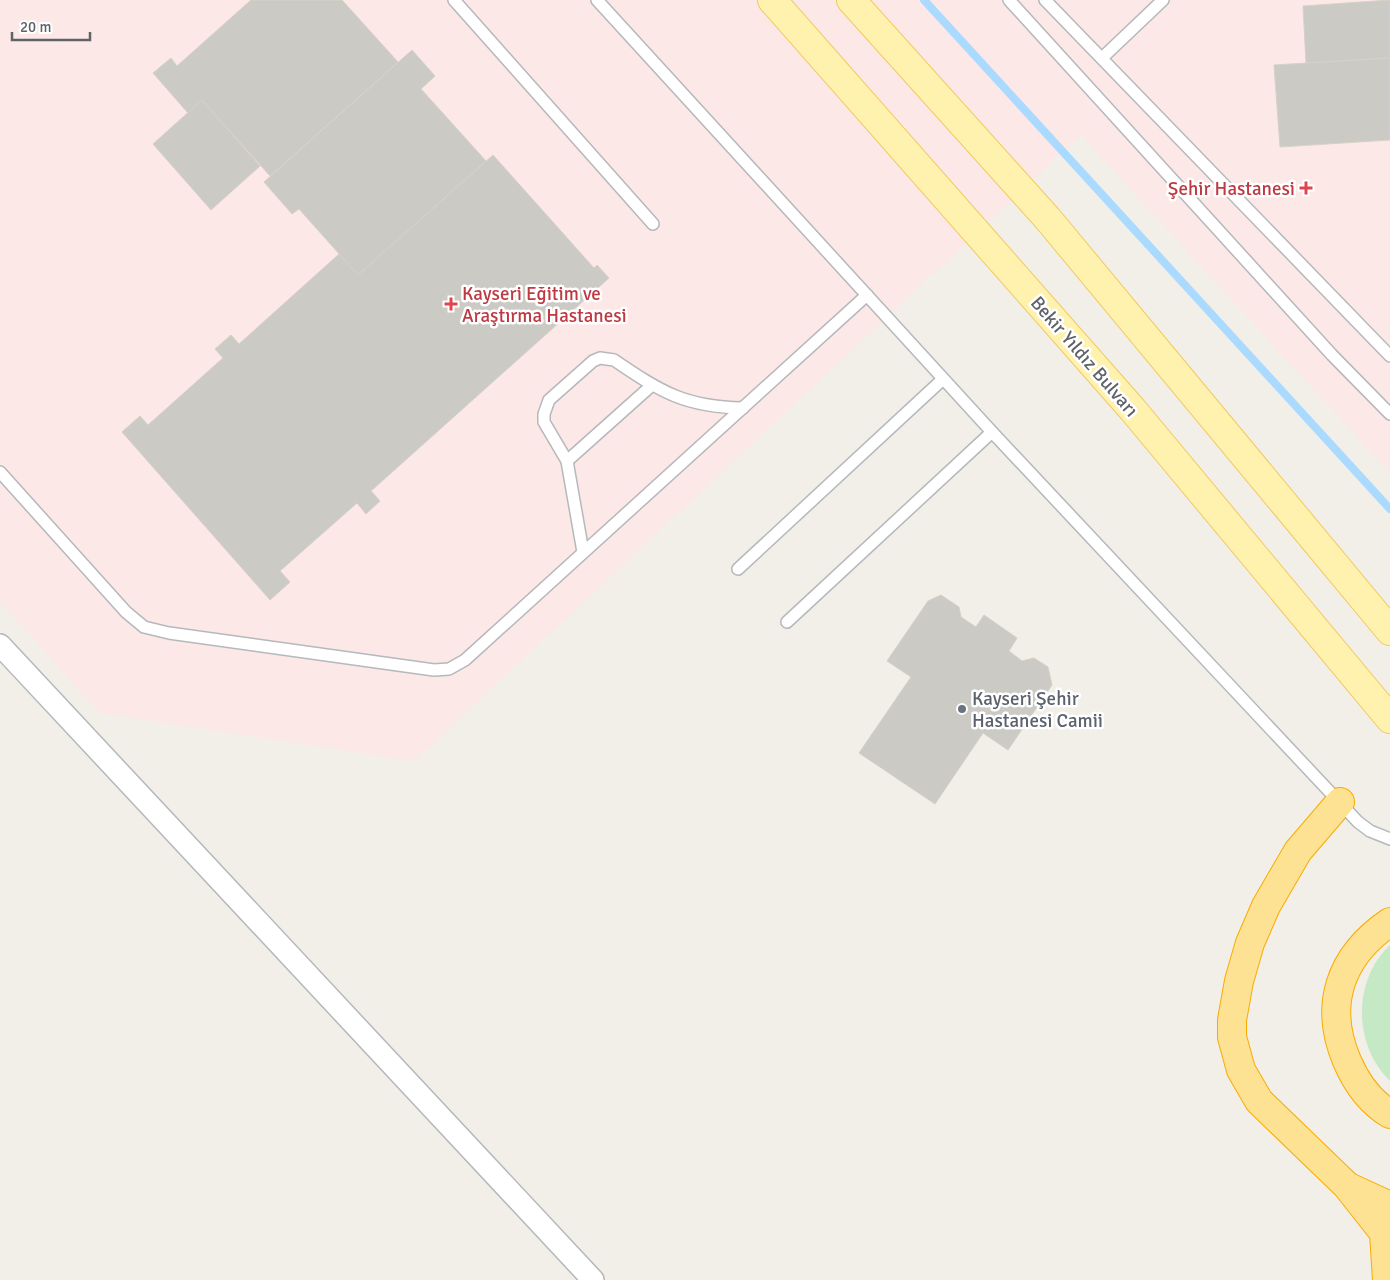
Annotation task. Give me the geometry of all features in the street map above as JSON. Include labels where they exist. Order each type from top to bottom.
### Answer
[{"type":"highway","points":[[1340,802],[1298,851],[1266,906],[1250,943],[1239,981],[1232,1020],[1236,1054],[1241,1070],[1254,1093],[1273,1116],[1347,1186],[1384,1233],[1387,1280]]},
{"type":"highway","points":[[1390,922],[1367,941],[1346,969],[1338,990],[1335,1012],[1337,1032],[1350,1069],[1370,1098],[1390,1114]]},
{"type":"highway","points":[[1347,1186],[1390,1206]]},
{"type":"main road","name":"Bekir Yıldız Bulvarı","points":[[772,0],[1134,410],[1390,719]]},
{"type":"main road","points":[[851,0],[1048,219],[1390,632]]},
{"type":"street","points":[[0,645],[593,1280]]},
{"type":"lane","points":[[454,0],[653,224]]},
{"type":"lane","points":[[597,0],[992,432],[1340,802],[1364,826],[1390,840]]},
{"type":"lane","points":[[1009,0],[1332,355],[1390,414]]},
{"type":"lane","points":[[1045,0],[1390,356]]},
{"type":"lane","points":[[1102,58],[1163,0]]},
{"type":"lane","points":[[0,472],[126,612],[144,627],[169,633],[434,670],[449,669],[465,660],[867,295]]},
{"type":"lane","points":[[583,552],[567,461],[544,422],[545,407],[554,394],[593,361],[600,358],[614,360],[651,386],[680,399],[701,404],[743,408]]},
{"type":"lane","points":[[738,569],[943,379]]},
{"type":"lane","points":[[567,461],[651,386]]},
{"type":"lane","points":[[787,622],[992,432]]},
{"type":"shaded area","name":"Kayseri Eğitim ve Araştırma Hastanesi","points":[[0,0],[1390,0],[1390,473],[1081,135],[414,761],[100,713],[0,602]]},
{"type":"green space","points":[[1390,945],[1390,1081],[1378,1066],[1369,1050],[1364,1032],[1362,1013],[1364,994],[1369,976],[1378,960]]},
{"type":"building","points":[[251,0],[342,0],[398,62],[270,176],[202,100],[188,113],[153,73],[171,58],[177,66]]},
{"type":"building","points":[[1390,0],[1390,58],[1306,63],[1303,6]]},
{"type":"building","points":[[412,50],[435,76],[421,89],[486,161],[358,275],[299,209],[292,214],[264,182]]},
{"type":"building","points":[[1390,58],[1390,140],[1280,147],[1274,65]]},
{"type":"building","points":[[202,100],[260,166],[211,210],[153,144]]},
{"type":"building","points":[[493,155],[594,268],[597,265],[609,278],[371,491],[380,501],[366,514],[357,503],[280,571],[290,582],[270,600],[122,432],[140,416],[148,425],[223,358],[215,349],[231,335],[239,344],[339,254],[358,275]]},
{"type":"building","name":"Kayseri Şehir Hastanesi Camii","points":[[941,595],[959,607],[961,617],[976,627],[984,615],[1017,638],[1009,651],[1022,661],[1034,658],[1048,667],[1052,685],[1008,750],[983,733],[935,804],[859,753],[911,677],[887,661],[928,601]]},
{"type":"waterway","points":[[924,0],[1390,509]]},
{"type":"place","name":"Şehir Hastanesi","points":[[1306,188]]},
{"type":"place","name":"Kayseri Eğitim ve Araştırma Hastanesi","points":[[451,304]]},
{"type":"place","name":"Kayseri Şehir Hastanesi Camii","points":[[962,709]]}]
